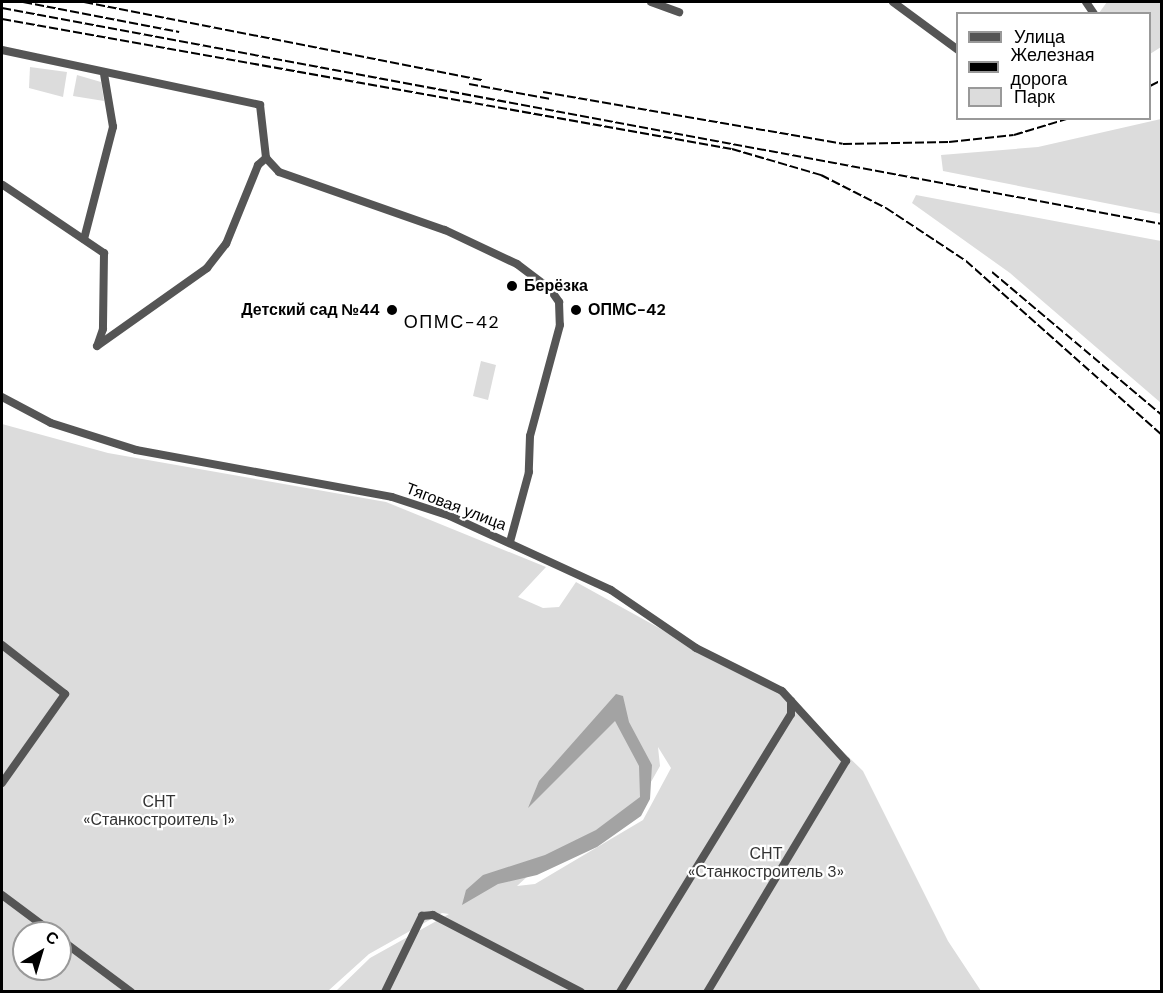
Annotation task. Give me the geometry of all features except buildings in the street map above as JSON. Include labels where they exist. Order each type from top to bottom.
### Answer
[{"type":"street","points":[[651,2],[679,12]]},
{"type":"street","points":[[893,2],[956,49]]},
{"type":"street","points":[[2,50],[104,74],[260,105],[266,158],[279,172],[490,250],[554,294],[560,325],[530,436],[529,472],[510,542]]},
{"type":"street","points":[[84,238],[113,127],[104,74]]},
{"type":"street","points":[[3,185],[104,253],[103,329],[97,346],[207,268],[226,244],[258,165],[266,158]]},
{"type":"street","name":"Тяговая улица","points":[[2,397],[105,441],[392,497],[510,542],[611,590],[696,648],[782,691],[846,761],[707,992]]},
{"type":"street","points":[[2,645],[65,694],[2,783]]},
{"type":"street","points":[[620,992],[791,714],[791,701]]},
{"type":"street","points":[[2,895],[37,921]]},
{"type":"street","points":[[385,992],[425,915],[581,992]]},
{"type":"street","points":[[72,948],[130,992]]},
{"type":"green space","points":[[1107,2],[1161,2],[1161,47],[1151,53],[1151,12],[1100,12]]},
{"type":"green space","points":[[30,67],[67,72],[63,97],[29,88]]},
{"type":"green space","points":[[77,75],[101,82],[104,101],[73,96]]},
{"type":"green space","points":[[1161,119],[1161,214],[943,171],[941,155],[1038,147]]},
{"type":"green space","points":[[916,195],[1161,241],[1161,403],[1010,273],[912,203]]},
{"type":"green space","points":[[481,361],[496,365],[488,400],[473,396]]},
{"type":"green space","points":[[2,424],[108,453],[386,502],[546,567],[518,597],[543,608],[559,607],[576,582],[791,701],[863,771],[948,941],[981,991],[336,991],[370,958],[449,914],[442,913],[369,954],[328,991],[2,991]],"holes":[[[658,747],[671,768],[643,820],[535,884],[517,886],[541,864],[638,805],[660,766]]]},
{"type":"shaded area","points":[[616,694],[623,696],[629,722],[652,765],[650,799],[641,816],[597,847],[537,875],[498,884],[462,905],[466,890],[483,875],[545,855],[596,830],[640,797],[639,766],[615,721],[528,808],[539,781]]},
{"type":"railway","points":[[23,2],[179,32]]},
{"type":"railway","points":[[84,2],[482,80]]},
{"type":"railway","points":[[2,8],[1162,224]]},
{"type":"railway","points":[[2,19],[732,149],[821,175],[886,208],[966,261],[1162,435]]},
{"type":"railway","points":[[1151,86],[1162,80]]},
{"type":"railway","points":[[469,84],[551,99]]},
{"type":"railway","points":[[543,92],[843,144],[949,142],[1014,135],[1063,120]]},
{"type":"railway","points":[[992,272],[1162,415]]},
{"type":"place","name":"Берёзка","points":[[512,286]]},
{"type":"place","name":"Детский сад №44","points":[[392,310]]},
{"type":"place","name":"ОПМС-42","points":[[576,310]]},
{"type":"district","name":"ОПМС-42","points":[[452,322]]},
{"type":"park label","name":"СНТ «Станкостроитель 1»","points":[[159,811]]},
{"type":"park label","name":"СНТ «Станкостроитель 3»","points":[[766,863]]}]
